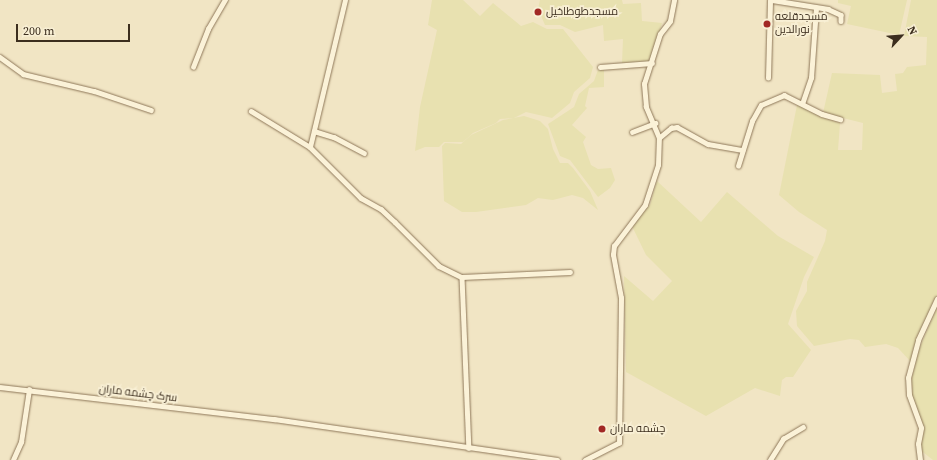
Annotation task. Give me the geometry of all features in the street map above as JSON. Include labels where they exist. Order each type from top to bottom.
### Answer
[{"type":"street","points":[[193,67],[208,29],[224,0]]},
{"type":"street","points":[[310,147],[346,0]]},
{"type":"street","points":[[585,460],[619,444],[621,298],[612,255],[614,246],[645,205],[658,165],[659,138],[655,123],[646,107],[643,95],[644,84],[652,63],[660,34],[670,21],[674,0]]},
{"type":"street","points":[[768,78],[771,0],[828,9],[841,15],[841,21]]},
{"type":"street","points":[[802,104],[811,78],[816,8]]},
{"type":"street","points":[[0,57],[22,74],[94,91],[151,110]]},
{"type":"street","points":[[600,67],[652,63]]},
{"type":"street","points":[[738,166],[752,121],[761,105],[784,95],[822,114],[840,119]]},
{"type":"street","points":[[251,110],[310,147],[361,198],[381,209],[439,266],[462,277],[570,272]]},
{"type":"street","points":[[632,132],[655,123]]},
{"type":"street","points":[[659,138],[671,128],[677,127],[708,144],[742,150]]},
{"type":"street","points":[[314,131],[334,137],[364,153]]},
{"type":"street","points":[[462,277],[469,448]]},
{"type":"street","points":[[920,460],[918,444],[921,428],[909,395],[908,378],[918,340],[937,299]]},
{"type":"street","name":"سرک چشمه ماران","points":[[0,387],[274,419],[557,460]]},
{"type":"street","points":[[13,460],[21,442],[29,390]]},
{"type":"street","points":[[770,460],[783,439],[803,426]]},
{"type":"shaded area","points":[[432,0],[463,0],[480,16],[493,3],[521,26],[533,22],[547,29],[563,29],[593,67],[590,78],[574,92],[570,103],[552,118],[526,112],[514,118],[500,119],[496,123],[473,133],[463,142],[444,142],[439,147],[425,147],[415,151],[420,107],[437,30],[428,25]]},
{"type":"shaded area","points":[[540,0],[622,0],[623,4],[641,3],[642,21],[662,23],[651,62],[622,63],[623,39],[604,41],[603,25],[575,32],[560,25],[545,25],[538,9]]},
{"type":"shaded area","points":[[838,0],[907,0],[899,35],[847,24],[851,6],[838,3]]},
{"type":"shaded area","points":[[911,0],[937,0],[937,297],[911,362],[898,348],[886,344],[865,347],[859,340],[850,339],[814,346],[797,326],[796,311],[807,291],[807,282],[825,241],[827,230],[799,212],[779,195],[797,105],[840,123],[838,150],[862,150],[863,123],[823,113],[832,73],[880,75],[882,93],[897,91],[895,74],[903,73],[907,67],[926,65],[927,37],[904,36]]},
{"type":"shaded area","points":[[604,69],[604,87],[589,88],[585,106],[587,108],[572,125],[586,137],[583,142],[591,165],[598,169],[611,168],[615,180],[610,188],[598,197],[570,160],[560,156],[548,124],[574,107],[579,94],[594,81],[598,70]]},
{"type":"shaded area","points":[[524,116],[540,121],[548,129],[553,149],[560,163],[568,163],[573,168],[590,191],[598,210],[583,198],[572,195],[553,200],[538,198],[526,205],[476,212],[462,212],[444,201],[442,146],[445,143],[461,144],[471,135],[503,120]]},
{"type":"shaded area","points":[[657,181],[701,222],[727,192],[778,236],[814,257],[804,277],[788,324],[811,350],[793,377],[786,377],[782,380],[780,396],[755,388],[706,416],[626,372],[624,276],[653,301],[672,281],[646,255],[631,224],[650,205]]},
{"type":"shaded area","points":[[937,307],[937,460],[933,460],[919,449],[923,429],[909,390],[918,352]]},
{"type":"place","name":"مسجدطوطاخیل","points":[[538,12]]},
{"type":"place","name":"مسجدقلعه نورالدین","points":[[767,24]]},
{"type":"place","name":"چشمه ماران","points":[[602,429]]}]
